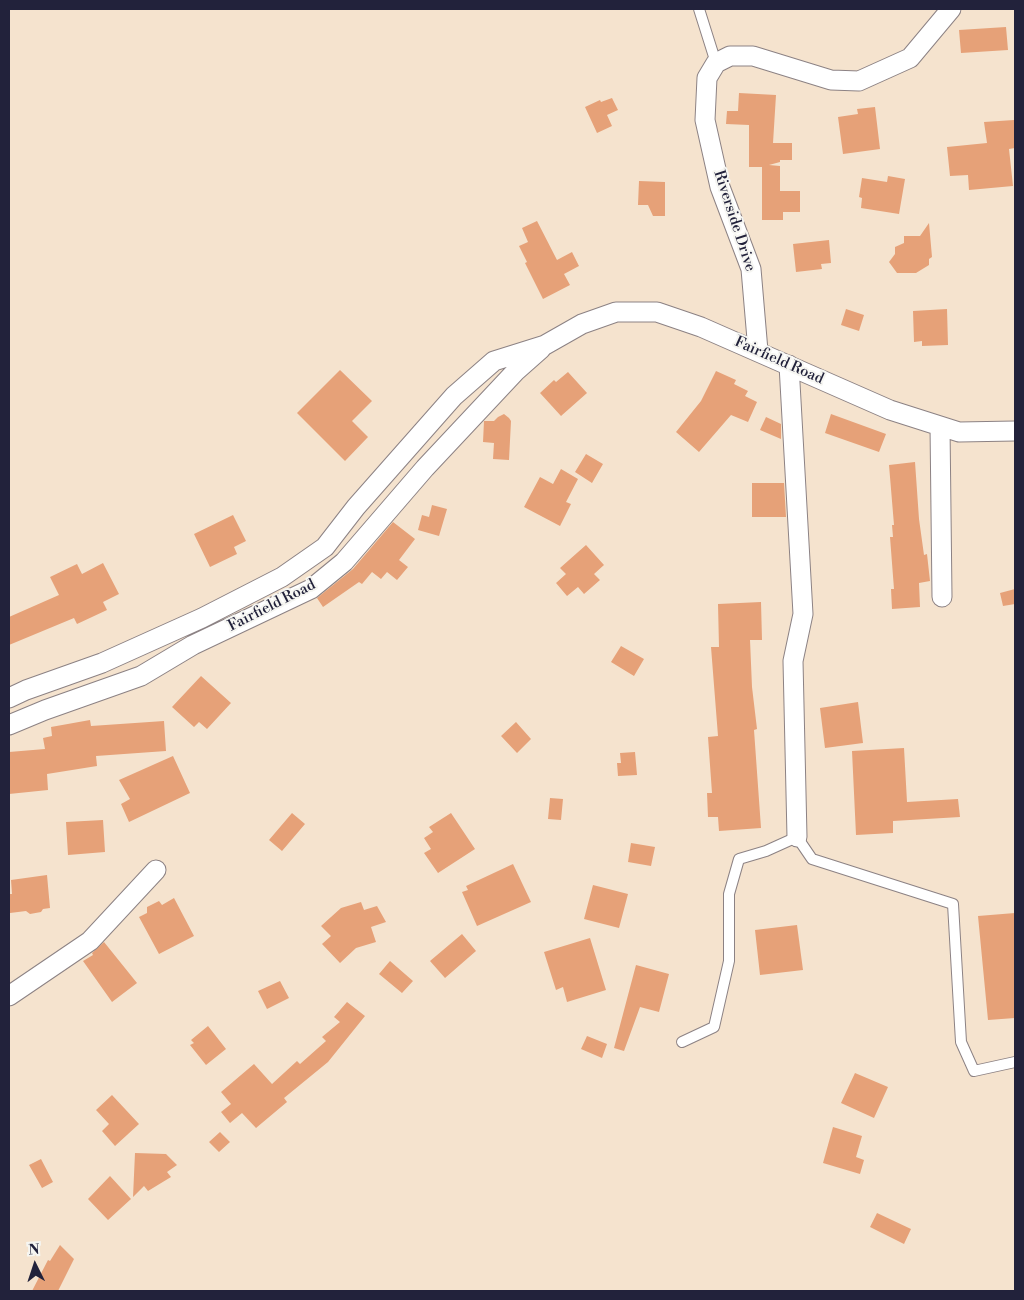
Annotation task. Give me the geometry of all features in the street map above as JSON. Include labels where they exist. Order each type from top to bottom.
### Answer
[{"type":"street","points":[[716,63],[730,56],[753,56],[831,80],[859,81],[910,58],[951,9]]},
{"type":"street","name":"Riverside Drive","points":[[716,63],[707,78],[706,120],[720,187],[751,269],[758,352]]},
{"type":"street","name":"Fairfield Road","points":[[9,698],[120,655],[202,618],[282,577],[325,547],[356,507],[454,396],[494,361],[545,345],[582,324],[616,312],[657,312],[701,327],[890,410],[959,432],[1015,431]]},
{"type":"street","name":"Fairfield Road","points":[[9,725],[45,710],[141,676],[193,645],[310,589],[344,562],[425,468],[515,372],[545,345]]},
{"type":"street","points":[[789,365],[802,614],[793,661],[797,837]]},
{"type":"street","points":[[940,426],[942,597]]},
{"type":"street","points":[[9,996],[90,941],[156,870]]},
{"type":"lane","points":[[699,9],[716,63]]},
{"type":"lane","points":[[682,1042],[714,1027],[729,961],[729,894],[739,859],[766,851],[797,837],[812,859],[953,904],[961,1042],[974,1071],[1015,1062]]},
{"type":"building","points":[[1006,27],[1008,50],[961,53],[959,30]]},
{"type":"building","points":[[739,93],[776,95],[773,143],[792,143],[792,160],[780,160],[780,162],[769,165],[780,166],[780,191],[800,191],[800,212],[783,212],[783,220],[762,220],[762,167],[749,167],[749,125],[726,124],[727,111],[738,111]]},
{"type":"building","points":[[612,98],[618,110],[607,115],[612,126],[597,133],[585,107],[600,100],[601,102]]},
{"type":"building","points":[[875,107],[880,149],[843,154],[838,117],[858,114],[857,109]]},
{"type":"building","points":[[1014,120],[1015,148],[1009,149],[1013,186],[969,190],[968,175],[950,176],[947,147],[987,143],[984,122]]},
{"type":"building","points":[[888,176],[905,179],[899,214],[861,208],[862,198],[859,197],[862,178],[887,182]]},
{"type":"building","points":[[639,181],[665,182],[665,216],[653,216],[648,205],[638,205]]},
{"type":"building","points":[[537,221],[557,260],[572,252],[579,266],[564,274],[570,285],[543,299],[525,263],[527,262],[519,246],[528,242],[522,228]]},
{"type":"building","points":[[929,223],[932,257],[929,259],[929,265],[916,273],[897,273],[889,262],[895,254],[895,247],[904,243],[904,236],[920,236]]},
{"type":"building","points":[[829,240],[831,263],[821,264],[822,269],[796,272],[793,244]]},
{"type":"building","points":[[846,309],[864,315],[859,331],[841,325]]},
{"type":"building","points":[[947,309],[948,345],[922,346],[922,341],[914,342],[913,311]]},
{"type":"building","points":[[340,370],[372,401],[352,421],[368,437],[345,461],[297,413]]},
{"type":"building","points":[[716,371],[736,380],[734,384],[748,391],[745,396],[757,402],[748,422],[731,415],[699,452],[676,432],[701,401]]},
{"type":"building","points":[[568,372],[587,393],[561,416],[540,393],[554,380],[556,382]]},
{"type":"building","points":[[504,414],[511,421],[509,460],[493,459],[494,443],[483,442],[484,421],[494,421]]},
{"type":"building","points":[[831,414],[886,434],[879,452],[825,433]]},
{"type":"building","points":[[766,417],[781,424],[781,439],[760,430]]},
{"type":"building","points":[[586,454],[603,464],[592,483],[575,472]]},
{"type":"building","points":[[915,462],[919,519],[924,555],[927,554],[930,581],[919,583],[920,607],[892,609],[891,589],[894,589],[890,537],[893,537],[892,525],[894,525],[889,465]]},
{"type":"building","points":[[561,469],[578,479],[566,502],[571,504],[560,526],[524,507],[540,477],[553,484]]},
{"type":"building","points":[[752,483],[784,483],[786,517],[752,517]]},
{"type":"building","points":[[432,505],[447,509],[439,536],[418,530],[422,515],[429,517]]},
{"type":"building","points":[[233,515],[246,541],[234,547],[237,554],[210,567],[194,534]]},
{"type":"building","points":[[393,522],[415,539],[399,560],[408,567],[397,580],[387,572],[381,579],[372,572],[362,584],[359,582],[323,607],[317,598],[353,569]]},
{"type":"building","points":[[586,545],[604,565],[594,574],[600,580],[584,594],[578,587],[567,596],[556,583],[566,574],[560,568]]},
{"type":"building","points":[[103,563],[119,594],[103,602],[107,610],[77,624],[74,618],[9,645],[9,617],[59,595],[50,577],[77,564],[82,574]]},
{"type":"building","points":[[1015,589],[1015,604],[1003,606],[1000,593]]},
{"type":"building","points":[[761,602],[762,640],[750,640],[752,687],[757,729],[754,730],[761,828],[719,831],[718,817],[708,817],[707,793],[712,793],[708,737],[718,736],[711,647],[719,647],[718,604]]},
{"type":"building","points":[[621,646],[644,659],[634,676],[611,662]]},
{"type":"building","points":[[201,676],[231,703],[207,729],[199,722],[194,727],[172,707]]},
{"type":"building","points":[[858,702],[863,743],[825,748],[820,708]]},
{"type":"building","points":[[90,720],[91,726],[164,721],[166,751],[96,756],[97,766],[47,774],[48,790],[9,794],[9,752],[45,749],[43,738],[52,736],[51,727]]},
{"type":"building","points":[[516,722],[531,739],[517,753],[501,736]]},
{"type":"building","points":[[904,748],[907,802],[958,799],[960,817],[893,821],[893,833],[856,835],[852,751]]},
{"type":"building","points":[[635,752],[637,775],[618,776],[617,763],[621,763],[620,753]]},
{"type":"building","points":[[173,756],[190,793],[129,822],[121,804],[130,799],[119,780]]},
{"type":"building","points":[[550,798],[563,799],[561,820],[548,819]]},
{"type":"building","points":[[292,813],[305,824],[282,851],[269,840]]},
{"type":"building","points":[[451,813],[475,849],[438,873],[424,853],[431,849],[424,838],[433,832],[429,827]]},
{"type":"building","points":[[103,820],[105,852],[68,855],[66,822]]},
{"type":"building","points":[[631,843],[655,847],[651,866],[628,862]]},
{"type":"building","points":[[513,864],[531,902],[477,926],[462,892],[468,890],[466,886]]},
{"type":"building","points":[[47,875],[50,908],[30,914],[26,911],[10,913],[9,894],[12,894],[11,880]]},
{"type":"building","points":[[593,885],[628,894],[619,928],[584,919]]},
{"type":"building","points":[[174,898],[194,936],[159,954],[139,917],[147,913],[147,907],[159,901],[162,905]]},
{"type":"building","points":[[361,902],[364,910],[377,906],[386,922],[371,927],[376,942],[356,948],[340,963],[322,944],[331,936],[321,926],[341,908]]},
{"type":"building","points":[[1015,913],[1015,1018],[988,1020],[978,916]]},
{"type":"building","points":[[797,925],[803,970],[760,975],[755,930]]},
{"type":"building","points":[[462,934],[476,951],[445,978],[430,961]]},
{"type":"building","points":[[590,938],[606,990],[567,1002],[563,987],[556,990],[544,952]]},
{"type":"building","points":[[104,942],[137,983],[112,1002],[83,961],[93,955],[92,953]]},
{"type":"building","points":[[390,961],[413,981],[402,993],[379,974]]},
{"type":"building","points":[[636,965],[669,974],[659,1012],[640,1007],[624,1051],[614,1048]]},
{"type":"building","points":[[280,981],[289,998],[267,1009],[258,991]]},
{"type":"building","points":[[347,1002],[365,1016],[328,1062],[284,1098],[287,1102],[256,1128],[242,1113],[230,1123],[221,1112],[231,1104],[221,1092],[254,1064],[272,1084],[297,1061],[300,1064],[326,1041],[322,1037],[340,1022],[334,1017]]},
{"type":"building","points":[[208,1026],[226,1049],[206,1065],[190,1045],[194,1043],[191,1040]]},
{"type":"building","points":[[587,1036],[607,1044],[602,1058],[581,1049]]},
{"type":"building","points":[[855,1073],[888,1087],[874,1118],[841,1103]]},
{"type":"building","points":[[112,1095],[139,1124],[115,1146],[102,1131],[109,1124],[96,1110]]},
{"type":"building","points":[[833,1127],[862,1136],[856,1157],[864,1160],[860,1174],[823,1163]]},
{"type":"building","points":[[220,1132],[230,1142],[219,1152],[209,1142]]},
{"type":"building","points":[[135,1153],[166,1154],[177,1165],[167,1172],[171,1177],[148,1191],[144,1186],[133,1197]]},
{"type":"building","points":[[41,1159],[53,1182],[42,1188],[29,1165]]},
{"type":"building","points":[[110,1176],[131,1199],[108,1220],[88,1199]]},
{"type":"building","points":[[877,1213],[911,1229],[904,1244],[870,1227]]},
{"type":"building","points":[[60,1245],[74,1259],[58,1291],[32,1291],[48,1260],[50,1261]]}]
